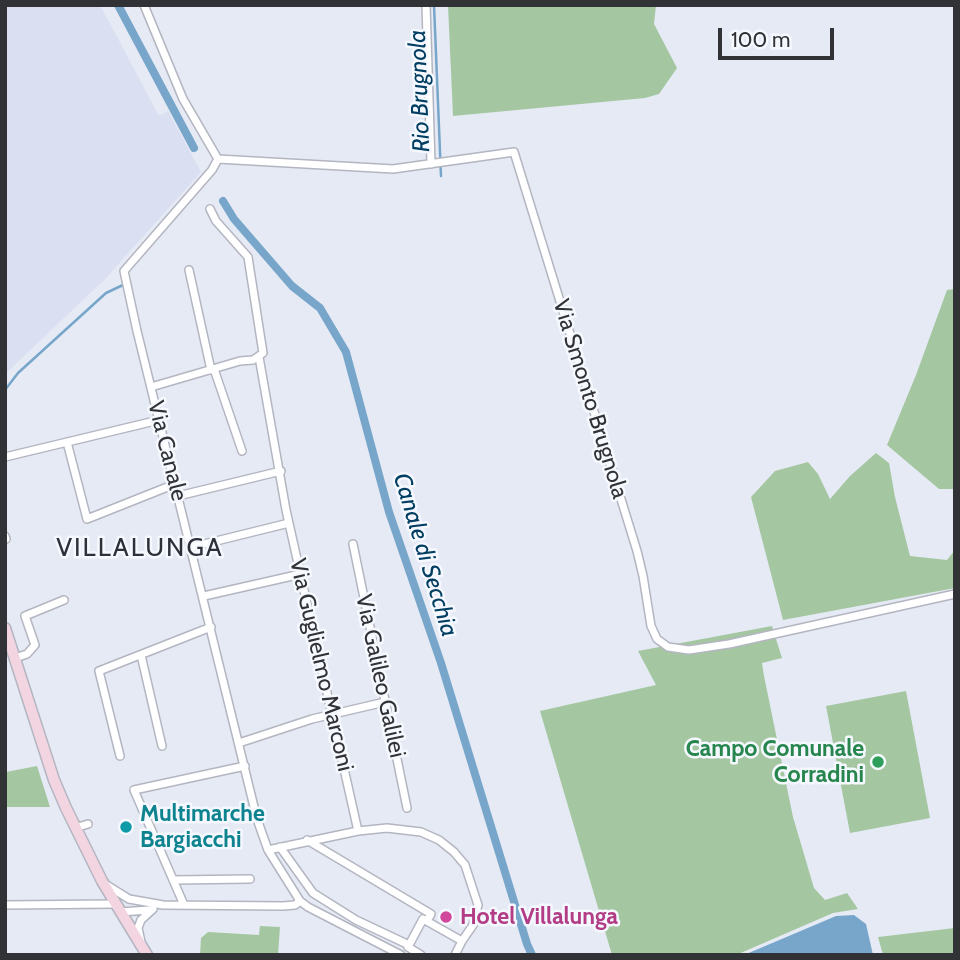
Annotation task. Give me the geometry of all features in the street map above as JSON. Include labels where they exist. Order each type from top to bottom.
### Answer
[{"type":"main road","points":[[6,632],[54,780],[102,881],[147,955]]},
{"type":"street","points":[[144,5],[183,99],[218,159]]},
{"type":"street","points":[[426,5],[437,163]]},
{"type":"street","name":"Via Smonto Brugnola","points":[[218,159],[393,169],[514,152],[637,551],[651,626],[662,644],[677,650],[708,648],[955,594]]},
{"type":"street","name":"Via Canale","points":[[218,159],[212,170],[124,271],[257,819],[268,850],[300,901],[401,955]]},
{"type":"street","name":"Via Guglielmo Marconi","points":[[210,209],[216,220],[248,257],[263,347],[259,357],[289,523],[358,831]]},
{"type":"street","points":[[189,270],[212,370],[242,451]]},
{"type":"street","points":[[151,387],[259,357]]},
{"type":"street","points":[[5,457],[159,420]]},
{"type":"street","points":[[67,442],[87,519],[174,484]]},
{"type":"street","points":[[178,496],[281,471]]},
{"type":"street","points":[[192,547],[289,523]]},
{"type":"street","name":"Via Galileo Galilei","points":[[352,544],[407,808]]},
{"type":"street","points":[[204,596],[301,574]]},
{"type":"street","points":[[15,658],[27,654],[34,645],[25,616],[64,600]]},
{"type":"street","points":[[120,756],[99,671],[211,627]]},
{"type":"street","points":[[141,655],[162,746]]},
{"type":"street","points":[[239,743],[332,714],[385,702]]},
{"type":"street","points":[[184,905],[134,790],[245,766]]},
{"type":"street","points":[[75,828],[88,824]]},
{"type":"street","points":[[268,850],[307,840],[387,828],[421,832],[439,840],[465,865],[478,905],[473,925],[455,955]]},
{"type":"street","points":[[307,840],[431,914],[427,921]]},
{"type":"street","points":[[280,847],[313,893],[414,951],[423,919],[462,941]]},
{"type":"street","points":[[173,880],[250,880]]},
{"type":"street","points":[[102,881],[129,899],[143,903],[284,906],[295,905],[300,901]]},
{"type":"street","points":[[5,905],[118,908],[143,903]]},
{"type":"street","points":[[118,908],[132,913],[163,905]]},
{"type":"street","points":[[147,955],[138,928],[141,920],[153,909]]},
{"type":"shaded area","points":[[5,5],[100,5],[159,116],[168,111],[201,172],[105,279],[5,374]]},
{"type":"green space","points":[[448,5],[656,5],[654,24],[677,68],[659,94],[645,98],[453,116]]},
{"type":"green space","points":[[955,289],[955,489],[939,489],[887,445],[947,290]]},
{"type":"green space","points":[[876,453],[889,463],[910,556],[947,560],[955,550],[955,588],[783,620],[751,497],[775,471],[808,462],[818,474],[830,499],[850,476]]},
{"type":"green space","points":[[772,626],[782,658],[762,663],[764,676],[793,817],[814,888],[825,900],[847,893],[858,909],[833,913],[736,955],[612,955],[540,711],[656,685],[638,651]]},
{"type":"green space","name":"Campo Comunale Corradini","points":[[906,691],[930,818],[850,833],[826,706]]},
{"type":"green space","points":[[37,766],[50,807],[5,807],[6,772]]},
{"type":"green space","points":[[260,926],[280,927],[278,955],[200,955],[201,938],[208,932],[259,935]]},
{"type":"green space","points":[[955,928],[955,955],[883,955],[878,937]]},
{"type":"water","points":[[854,915],[866,924],[873,955],[744,955],[836,916]]},
{"type":"waterway","name":"Canale di Secchia","points":[[118,5],[194,148]]},
{"type":"waterway","name":"Rio Brugnola","points":[[434,5],[441,176]]},
{"type":"waterway","name":"Canale di Secchia","points":[[223,201],[234,219],[292,286],[320,308],[346,352],[389,512],[441,663],[532,955]]},
{"type":"waterway","name":"Rio Brugnola","points":[[5,390],[18,373],[106,293],[123,285]]},
{"type":"place","name":"Campo Comunale Corradini","points":[[878,762]]},
{"type":"place","name":"Multimarche Bargiacchi","points":[[126,827]]},
{"type":"place","name":"Hotel Villalunga","points":[[446,917]]},
{"type":"district","name":"VILLALUNGA","points":[[140,548]]}]
